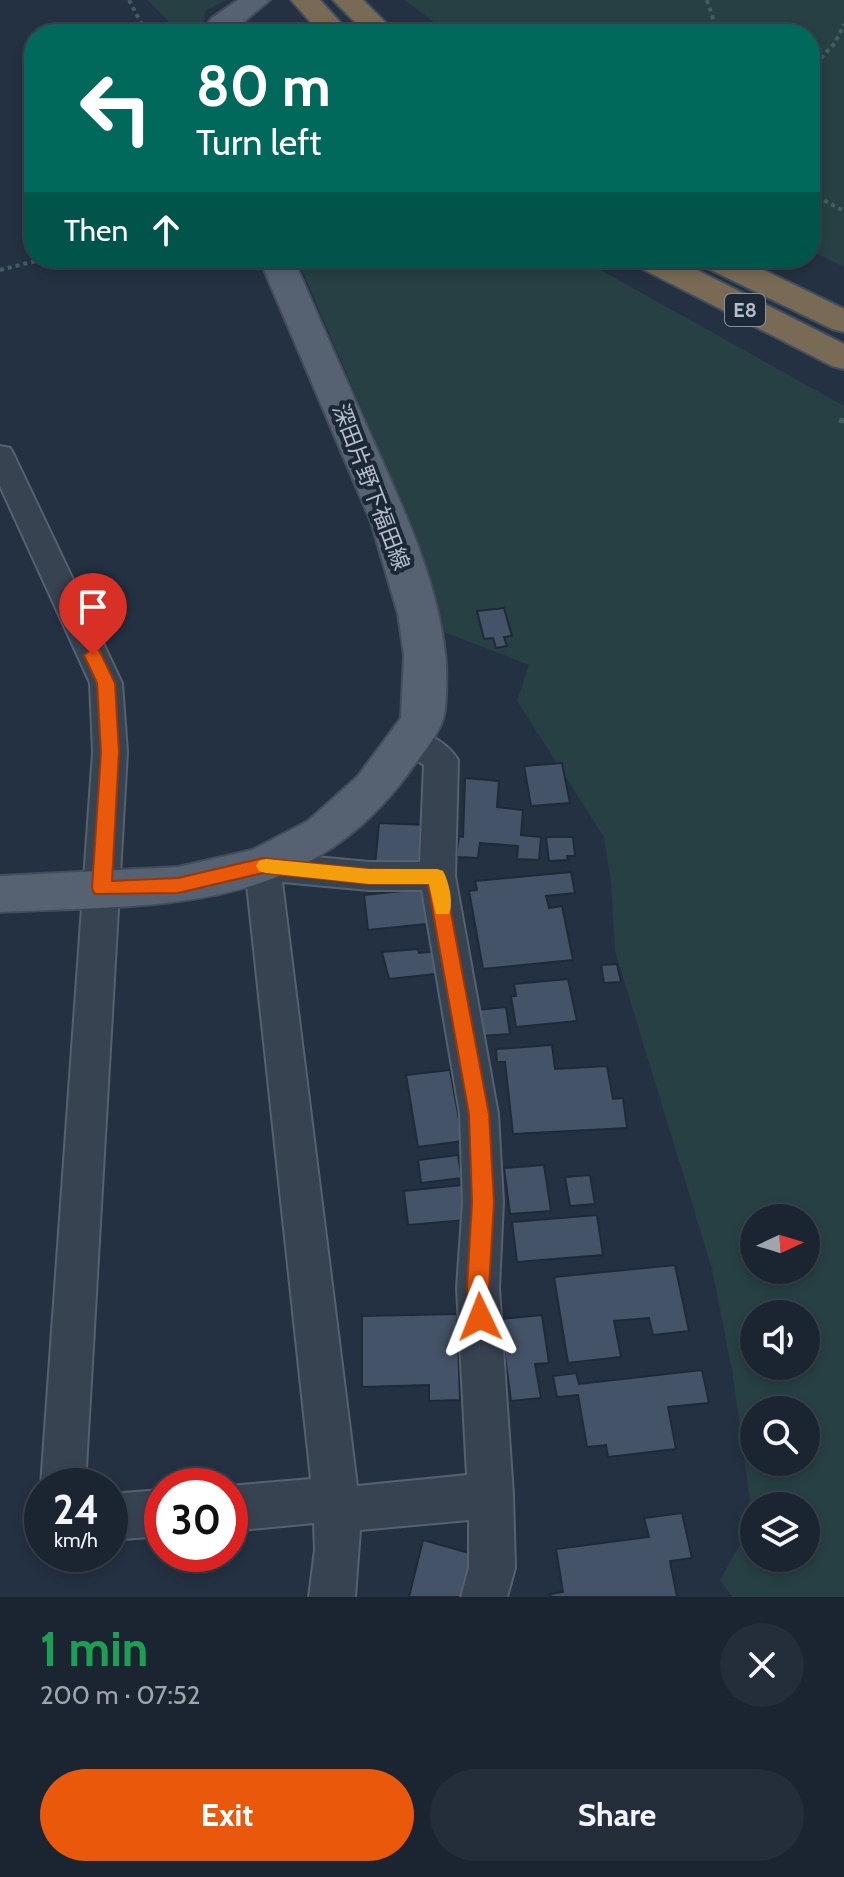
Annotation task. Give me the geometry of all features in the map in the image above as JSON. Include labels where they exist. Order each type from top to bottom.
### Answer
[{"type":"highway","points":[[305,0],[328,24]]},
{"type":"highway","points":[[347,0],[372,24]]},
{"type":"highway","name":"E8","points":[[667,268],[844,358]]},
{"type":"highway","name":"E8","points":[[733,268],[844,322]]},
{"type":"main road","points":[[222,24],[256,0]]},
{"type":"main road","name":"深田片野下福田線","points":[[0,894],[178,885],[263,866],[324,833],[373,788],[422,718],[425,655],[418,614],[390,522],[280,268]]},
{"type":"street","points":[[0,455],[106,683],[110,752],[64,1468]]},
{"type":"street","points":[[410,739],[441,760],[437,876],[479,1114],[483,1202],[478,1288],[491,1495],[492,1568],[484,1597]]},
{"type":"street","points":[[332,1597],[338,1550],[337,1504],[263,866],[369,876],[437,876]]},
{"type":"street","points":[[248,1507],[491,1495]]},
{"type":"path","points":[[129,0],[142,24]]},
{"type":"path","points":[[708,2],[715,24]]},
{"type":"path","points":[[820,59],[835,43],[844,24]]},
{"type":"path","points":[[820,198],[844,211]]},
{"type":"path","points":[[0,270],[24,264]]},
{"type":"green space","points":[[147,0],[226,0],[205,11],[203,24],[169,22]]},
{"type":"green space","points":[[405,0],[844,0],[844,267],[820,255],[820,24],[436,24]]},
{"type":"green space","points":[[301,268],[597,268],[844,406],[844,1597],[732,1597],[720,1580],[740,1545],[740,1572],[820,1572],[820,1492],[749,1492],[747,1476],[820,1476],[820,1396],[740,1396],[740,1428],[712,1269],[615,951],[611,882],[604,837],[517,701],[529,665],[439,630],[387,469]]},
{"type":"building","points":[[504,608],[512,636],[504,637],[507,646],[496,648],[493,638],[484,639],[477,611]]},
{"type":"building","points":[[562,763],[570,803],[531,806],[524,766]]},
{"type":"building","points":[[465,778],[499,781],[497,807],[523,810],[521,835],[541,837],[539,860],[517,859],[518,846],[480,843],[478,858],[456,857],[459,836],[463,837]]},
{"type":"building","points":[[379,823],[426,825],[424,869],[375,866]]},
{"type":"building","points":[[546,837],[573,837],[575,856],[567,856],[568,860],[549,861]]},
{"type":"building","points":[[571,872],[575,893],[546,896],[549,908],[562,906],[573,960],[483,969],[469,891],[477,890],[475,881]]},
{"type":"building","points":[[430,888],[436,923],[368,930],[364,895]]},
{"type":"building","points":[[418,949],[419,953],[441,951],[445,973],[389,979],[382,952]]},
{"type":"building","points":[[617,964],[621,982],[604,983],[601,965]]},
{"type":"building","points":[[568,979],[577,1021],[516,1027],[511,996],[516,996],[514,984]]},
{"type":"building","points":[[506,1007],[510,1034],[480,1036],[476,1010]]},
{"type":"building","points":[[552,1045],[555,1069],[607,1066],[613,1099],[623,1098],[627,1128],[513,1134],[505,1062],[497,1062],[496,1049]]},
{"type":"building","points":[[450,1070],[463,1141],[418,1147],[406,1075]]},
{"type":"building","points":[[458,1155],[462,1178],[421,1183],[418,1160]]},
{"type":"building","points":[[544,1165],[551,1211],[510,1214],[504,1168]]},
{"type":"building","points":[[590,1175],[595,1204],[570,1206],[565,1177]]},
{"type":"building","points":[[462,1185],[466,1220],[408,1225],[404,1191]]},
{"type":"building","points":[[597,1215],[603,1255],[517,1262],[512,1222]]},
{"type":"building","points":[[675,1265],[689,1331],[653,1335],[649,1318],[614,1321],[621,1357],[568,1363],[554,1277]]},
{"type":"building","points":[[457,1314],[460,1400],[429,1401],[429,1385],[362,1387],[362,1316]]},
{"type":"building","points":[[542,1315],[549,1363],[535,1364],[541,1398],[511,1401],[500,1319]]},
{"type":"building","points":[[702,1370],[709,1403],[668,1407],[676,1449],[608,1457],[606,1445],[587,1447],[578,1395],[557,1397],[553,1376],[576,1373],[579,1384]]},
{"type":"building","points":[[682,1513],[692,1558],[670,1561],[677,1597],[551,1597],[550,1594],[563,1592],[556,1549],[649,1537],[644,1518]]},
{"type":"building","points":[[423,1540],[473,1554],[464,1597],[409,1597]]},
{"type":"slow traffic","points":[[266,866],[369,876],[437,876],[442,908]]},
{"type":"route","points":[[93,655],[106,683],[110,752],[102,889],[178,885],[263,866],[369,876],[437,876],[479,1114],[483,1202],[478,1288],[480,1317]]}]
